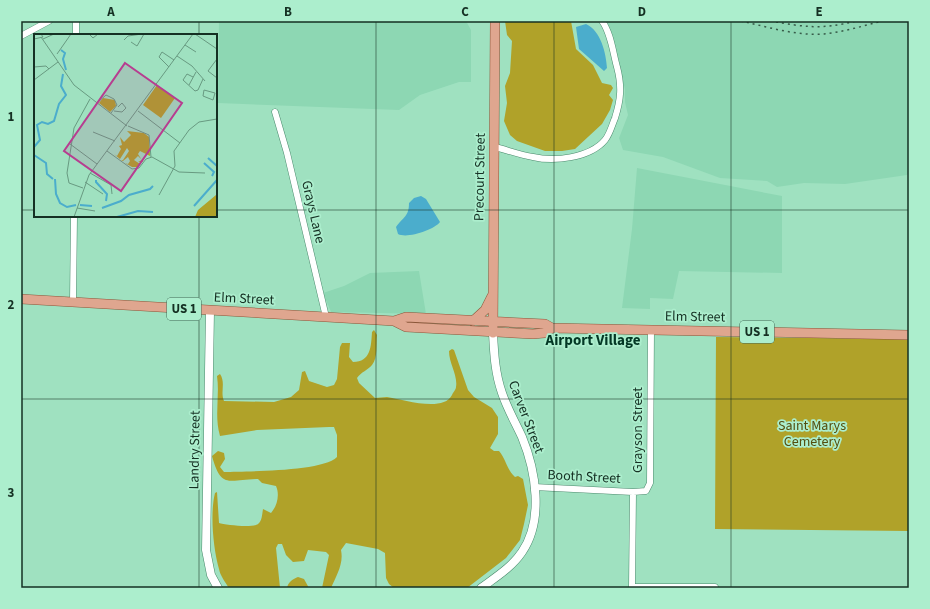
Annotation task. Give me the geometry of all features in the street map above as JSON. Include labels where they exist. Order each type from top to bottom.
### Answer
[{"type":"main road","name":"Precourt Street","points":[[493,333],[495,21]]},
{"type":"main road","points":[[473,321],[485,310],[493,293]]},
{"type":"main road","name":"Elm Street","points":[[21,299],[394,321],[406,318],[545,324],[552,328],[909,335]]},
{"type":"main road","name":"Elm Street","points":[[394,321],[406,327],[493,333],[544,333],[552,328]]},
{"type":"street","points":[[21,36],[49,21]]},
{"type":"street","points":[[76,21],[76,34]]},
{"type":"street","points":[[495,146],[533,158],[556,158],[588,152],[605,140],[613,124],[622,92],[620,77],[602,21]]},
{"type":"street","name":"Grays Lane","points":[[274,112],[287,153],[326,317]]},
{"type":"street","points":[[73,302],[74,217]]},
{"type":"street","name":"Landry Street","points":[[210,311],[206,550],[211,575],[218,588]]},
{"type":"street","name":"Grayson Street","points":[[632,588],[633,492],[646,491],[650,483],[651,330]]},
{"type":"street","name":"Carver Street","points":[[493,333],[494,361],[499,385],[528,454],[534,487]]},
{"type":"street","points":[[481,588],[513,563],[526,545],[534,524],[534,487]]},
{"type":"street","name":"Booth Street","points":[[534,487],[633,492]]},
{"type":"street","points":[[632,588],[715,587]]},
{"type":"shaded area","points":[[219,21],[466,21],[471,30],[471,82],[459,82],[420,95],[399,110],[218,103]]},
{"type":"shaded area","points":[[607,21],[803,21],[811,23],[906,21],[909,23],[909,173],[907,175],[845,184],[804,183],[777,187],[767,181],[720,178],[663,157],[623,150],[619,138],[628,115],[625,102],[625,89]]},
{"type":"shaded area","points":[[637,168],[782,196],[782,273],[679,271],[673,299],[650,298],[650,309],[622,308],[632,229]]},
{"type":"shaded area","points":[[419,271],[426,314],[331,312],[323,293],[344,286],[370,273]]},
{"type":"green space","points":[[505,21],[571,21],[576,49],[593,65],[602,83],[611,85],[613,88],[609,95],[613,100],[610,110],[602,124],[575,149],[545,151],[517,141],[510,135],[504,121],[507,103],[505,86],[510,73],[512,41],[507,35]]},
{"type":"green space","points":[[374,330],[377,335],[374,362],[357,378],[359,383],[375,398],[387,397],[422,404],[440,403],[447,400],[456,388],[456,378],[449,356],[449,351],[452,349],[454,350],[468,390],[474,397],[492,408],[498,417],[498,434],[490,448],[494,451],[499,451],[515,477],[518,476],[523,479],[528,505],[520,540],[506,558],[467,588],[394,588],[389,584],[386,578],[385,553],[378,549],[346,543],[341,550],[342,555],[340,565],[331,588],[322,588],[329,555],[326,552],[308,550],[304,561],[293,562],[286,555],[282,544],[278,544],[276,548],[280,588],[229,588],[220,574],[215,551],[212,520],[215,493],[217,492],[219,523],[245,526],[258,524],[261,520],[263,509],[271,513],[275,507],[278,493],[276,486],[262,483],[258,479],[233,481],[223,478],[215,467],[212,456],[218,451],[224,453],[225,459],[220,467],[224,472],[284,470],[316,466],[329,462],[337,457],[337,435],[334,427],[329,427],[257,430],[220,436],[217,421],[217,376],[220,374],[222,377],[224,401],[274,402],[291,397],[299,390],[302,372],[305,371],[309,381],[327,387],[334,385],[337,379],[340,347],[342,343],[350,343],[349,357],[353,362],[359,361],[367,356],[369,352],[372,332]]},
{"type":"green space","name":"Saint Marys Cemetery","points":[[716,337],[909,339],[909,531],[715,529]]},
{"type":"green space","points":[[298,577],[304,579],[309,588],[287,588],[291,581]]},
{"type":"water","points":[[586,24],[591,27],[602,43],[607,68],[604,71],[579,49],[576,27]]},
{"type":"water","points":[[421,196],[426,199],[440,222],[426,231],[414,235],[398,234],[396,227],[407,214],[409,203],[414,198]]},
{"type":"railway","points":[[741,21],[803,34],[838,32],[882,21]]},
{"type":"railway","points":[[770,21],[813,27],[833,26],[856,21]]},
{"type":"district","name":"Airport Village","points":[[593,340]]}]
